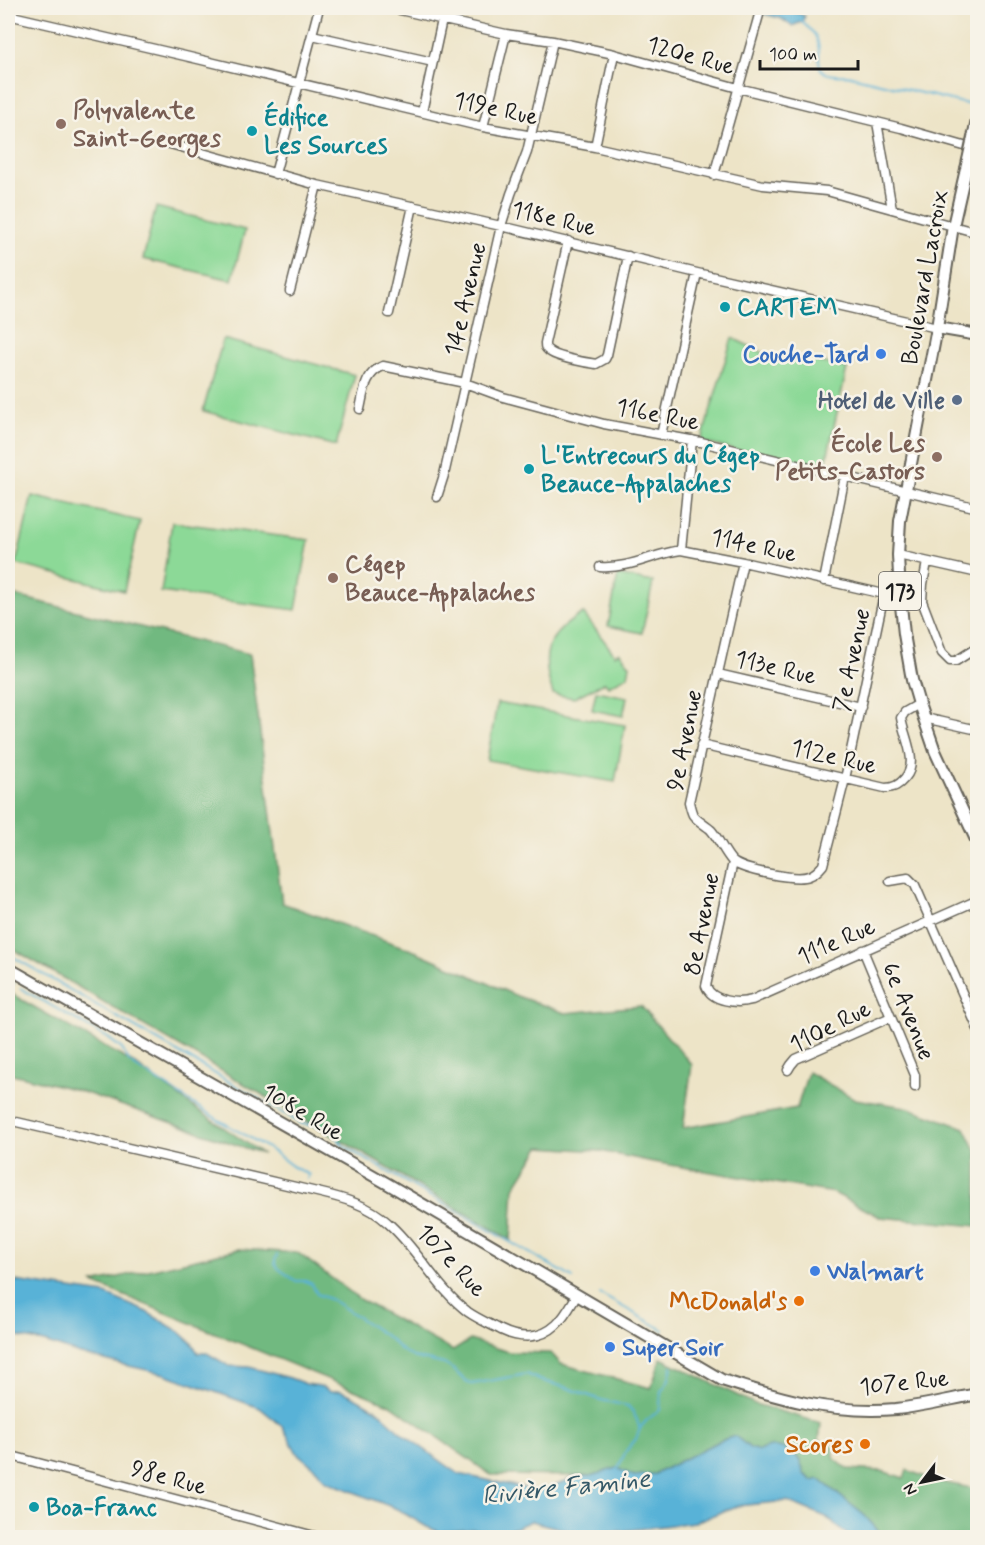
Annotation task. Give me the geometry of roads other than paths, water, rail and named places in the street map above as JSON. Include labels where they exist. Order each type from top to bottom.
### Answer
[{"type":"main road","name":"Boulevard Lacroix","points":[[977,840],[935,751],[912,680],[900,596],[898,555],[900,520],[937,328],[953,226],[978,115]]},
{"type":"main road","points":[[937,328],[978,335]]},
{"type":"main road","name":"108e Rue","points":[[8,968],[388,1184],[577,1295]]},
{"type":"main road","name":"107e Rue","points":[[577,1295],[722,1380],[772,1396],[833,1408],[875,1410],[908,1407],[978,1394]]},
{"type":"street","points":[[275,174],[319,8]]},
{"type":"street","name":"120e Rue","points":[[390,8],[507,34],[614,54],[738,88],[877,122],[978,152]]},
{"type":"street","name":"119e Rue","points":[[8,15],[483,127],[596,147],[763,185],[827,191],[978,233]]},
{"type":"street","points":[[714,175],[759,15]]},
{"type":"street","points":[[422,112],[442,20]]},
{"type":"street","points":[[483,127],[507,34]]},
{"type":"street","points":[[312,35],[433,62]]},
{"type":"street","name":"14e Avenue","points":[[437,497],[501,226],[524,162],[552,41]]},
{"type":"street","points":[[596,147],[614,54]]},
{"type":"street","points":[[877,122],[892,209]]},
{"type":"street","name":"118e Rue","points":[[163,142],[317,185],[568,241],[937,328]]},
{"type":"street","points":[[290,291],[317,185]]},
{"type":"street","points":[[389,313],[413,206]]},
{"type":"street","points":[[568,241],[544,343],[550,352],[576,361],[596,364],[605,359],[607,355],[628,256]]},
{"type":"street","points":[[661,435],[697,273]]},
{"type":"street","name":"116e Rue","points":[[360,409],[369,376],[375,369],[384,366],[465,383],[503,397],[604,424],[692,440],[978,508]]},
{"type":"street","points":[[681,549],[692,440]]},
{"type":"street","points":[[824,581],[845,476]]},
{"type":"street","name":"114e Rue","points":[[600,567],[620,566],[681,549],[900,596]]},
{"type":"street","points":[[898,555],[978,573]]},
{"type":"street","name":"9e Avenue","points":[[733,862],[719,840],[693,814],[689,801],[743,562]]},
{"type":"street","points":[[927,562],[922,601],[942,653],[950,661],[956,661],[978,647]]},
{"type":"street","name":"7e Avenue","points":[[733,862],[780,876],[800,878],[817,872],[823,865],[845,779],[884,594]]},
{"type":"street","name":"113e Rue","points":[[718,674],[861,707]]},
{"type":"street","name":"112e Rue","points":[[701,745],[885,789],[891,788],[900,784],[910,770],[911,759],[901,718],[904,712],[919,704]]},
{"type":"street","points":[[924,718],[978,730]]},
{"type":"street","name":"8e Avenue","points":[[709,992],[706,986],[707,978],[733,862]]},
{"type":"street","points":[[890,881],[908,878],[912,881],[978,1029]]},
{"type":"street","name":"111e Rue","points":[[709,992],[727,1000],[745,1002],[978,900]]},
{"type":"street","name":"6e Avenue","points":[[863,950],[915,1075],[915,1087]]},
{"type":"street","name":"110e Rue","points":[[788,1071],[796,1059],[891,1017]]},
{"type":"street","name":"107e Rue","points":[[8,1120],[356,1203],[374,1211],[389,1223],[441,1285],[468,1312],[507,1333],[524,1337],[542,1335],[561,1320],[577,1295]]},
{"type":"street","name":"98e Rue","points":[[8,1455],[322,1538]]},
{"type":"water","points":[[756,8],[786,8],[805,16],[802,22],[792,26],[780,18],[763,14]]},
{"type":"water","name":"Rivière Famine","points":[[8,1280],[105,1294],[145,1311],[180,1332],[192,1343],[198,1353],[207,1353],[229,1366],[249,1367],[320,1386],[330,1391],[349,1394],[376,1409],[403,1434],[459,1474],[538,1491],[576,1477],[590,1476],[617,1468],[634,1476],[655,1474],[717,1442],[735,1436],[750,1448],[759,1451],[773,1447],[793,1453],[798,1458],[803,1473],[813,1481],[819,1479],[864,1515],[884,1537],[850,1537],[826,1517],[787,1501],[737,1506],[695,1522],[623,1531],[578,1533],[531,1521],[497,1532],[474,1529],[440,1532],[397,1509],[326,1481],[297,1453],[282,1426],[260,1408],[165,1374],[8,1334]]},
{"type":"waterway","points":[[801,21],[815,35],[818,43],[819,64],[826,73],[847,75],[971,105],[978,109]]},
{"type":"waterway","points":[[8,954],[302,1124],[330,1127],[343,1146],[573,1278]]},
{"type":"waterway","points":[[8,980],[14,984]]},
{"type":"waterway","points":[[20,988],[108,1038],[122,1049],[130,1063],[217,1119],[271,1150],[292,1166],[309,1175],[307,1179]]},
{"type":"waterway","points":[[277,1255],[275,1264],[279,1269],[296,1281],[312,1284],[317,1294],[343,1307],[413,1357],[444,1364],[472,1384],[527,1374],[601,1400],[628,1406],[640,1430]]},
{"type":"waterway","points":[[600,1294],[664,1330]]},
{"type":"waterway","name":"Rivière Famine","points":[[617,1470],[640,1428],[660,1410],[661,1391],[668,1382],[672,1366]]},
{"type":"place","name":"Polyvalente Saint-Georges","points":[[61,124]]},
{"type":"place","name":"Édifice Les Sources","points":[[252,131]]},
{"type":"place","name":"CARTEM","points":[[725,307]]},
{"type":"place","name":"Couche-Tard","points":[[881,354]]},
{"type":"place","name":"Hotel de Ville","points":[[957,400]]},
{"type":"place","name":"École Les Petits-Castors","points":[[937,457]]},
{"type":"place","name":"L'Entrecours du Cégep Beauce-Appalaches","points":[[529,469]]},
{"type":"place","name":"Cégep Beauce-Appalaches","points":[[333,578]]},
{"type":"place","name":"Walmart","points":[[815,1271]]},
{"type":"place","name":"McDonald's","points":[[799,1301]]},
{"type":"place","name":"Super Soir","points":[[610,1347]]},
{"type":"place","name":"Scores","points":[[865,1444]]},
{"type":"place","name":"Boa-Franc","points":[[34,1507]]}]
